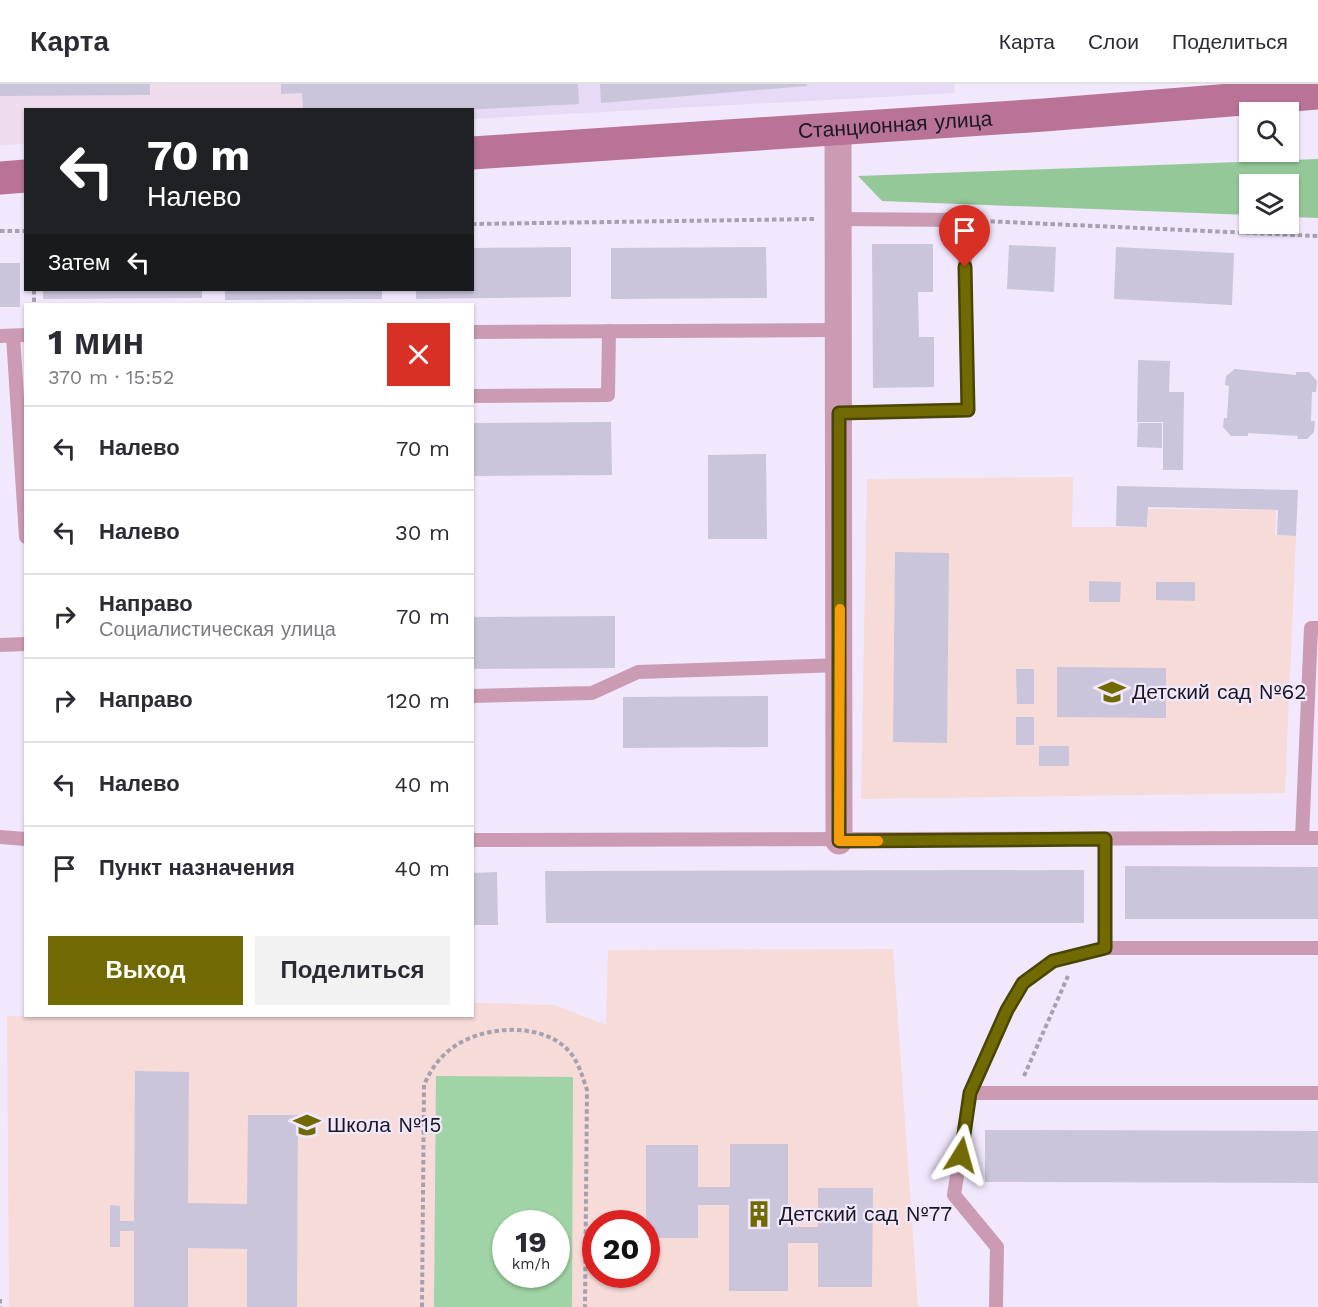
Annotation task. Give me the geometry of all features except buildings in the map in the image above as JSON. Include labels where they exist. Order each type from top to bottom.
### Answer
[{"type":"main road","name":"Станционная улица","points":[[474,153],[838,130],[1318,93]]},
{"type":"main road","points":[[0,178],[24,176]]},
{"type":"street","points":[[838,130],[839,841]]},
{"type":"lane","points":[[838,219],[964,220],[968,410],[839,413]]},
{"type":"lane","points":[[474,332],[838,330]]},
{"type":"lane","points":[[474,396],[608,394],[609,331]]},
{"type":"lane","points":[[13,336],[24,506]]},
{"type":"lane","points":[[1302,838],[1311,628],[1318,628]]},
{"type":"lane","points":[[0,645],[24,644]]},
{"type":"lane","points":[[474,696],[592,693],[638,672],[840,665]]},
{"type":"lane","points":[[0,837],[24,839]]},
{"type":"lane","points":[[474,840],[839,841],[1318,838]]},
{"type":"lane","points":[[1105,839],[1105,948]]},
{"type":"lane","points":[[996,1307],[997,1247],[954,1195],[970,1093],[1007,1010],[1023,983],[1053,961],[1105,948],[1318,948]]},
{"type":"lane","points":[[970,1093],[1318,1094]]},
{"type":"path","points":[[474,224],[838,219]]},
{"type":"path","points":[[964,220],[1318,236]]},
{"type":"path","points":[[0,231],[24,231]]},
{"type":"path","points":[[1016,1093],[1077,954]]},
{"type":"path","points":[[422,1307],[424,1085],[433,1065],[455,1045],[484,1033],[515,1029],[541,1034],[566,1048],[579,1065],[587,1090],[585,1307]]},
{"type":"path","points":[[0,1299],[0,1307]]},
{"type":"shaded area","points":[[0,84],[342,84],[343,108],[24,108],[24,144],[0,145]]},
{"type":"shaded area","points":[[342,84],[954,84],[955,93],[474,119],[474,108],[462,108]]},
{"type":"shaded area","points":[[1073,477],[1072,527],[1148,527],[1148,509],[1276,510],[1275,535],[1296,536],[1285,793],[861,799],[867,479]]},
{"type":"shaded area","name":"Школа №15","points":[[893,949],[918,1307],[9,1307],[7,1016],[474,1017],[474,1003],[555,1005],[606,1025],[608,950]]},
{"type":"green space","points":[[1318,159],[1318,218],[1299,217],[1299,174],[1239,174],[1239,215],[882,201],[858,176],[1239,162],[1299,162],[1299,160]]},
{"type":"green space","points":[[436,1076],[573,1077],[572,1307],[434,1307]]},
{"type":"slow traffic","points":[[840,609],[839,841],[878,841]]},
{"type":"place","name":"Детский сад №62","points":[[1112,692]]},
{"type":"place","name":"Школа №15","points":[[307,1125]]},
{"type":"place","name":"Детский сад №77","points":[[759,1214]]},
{"type":"route","points":[[961,1155],[970,1093],[1007,1010],[1023,983],[1053,961],[1105,948],[1105,839],[839,841],[839,413],[968,410],[965,267]]}]
